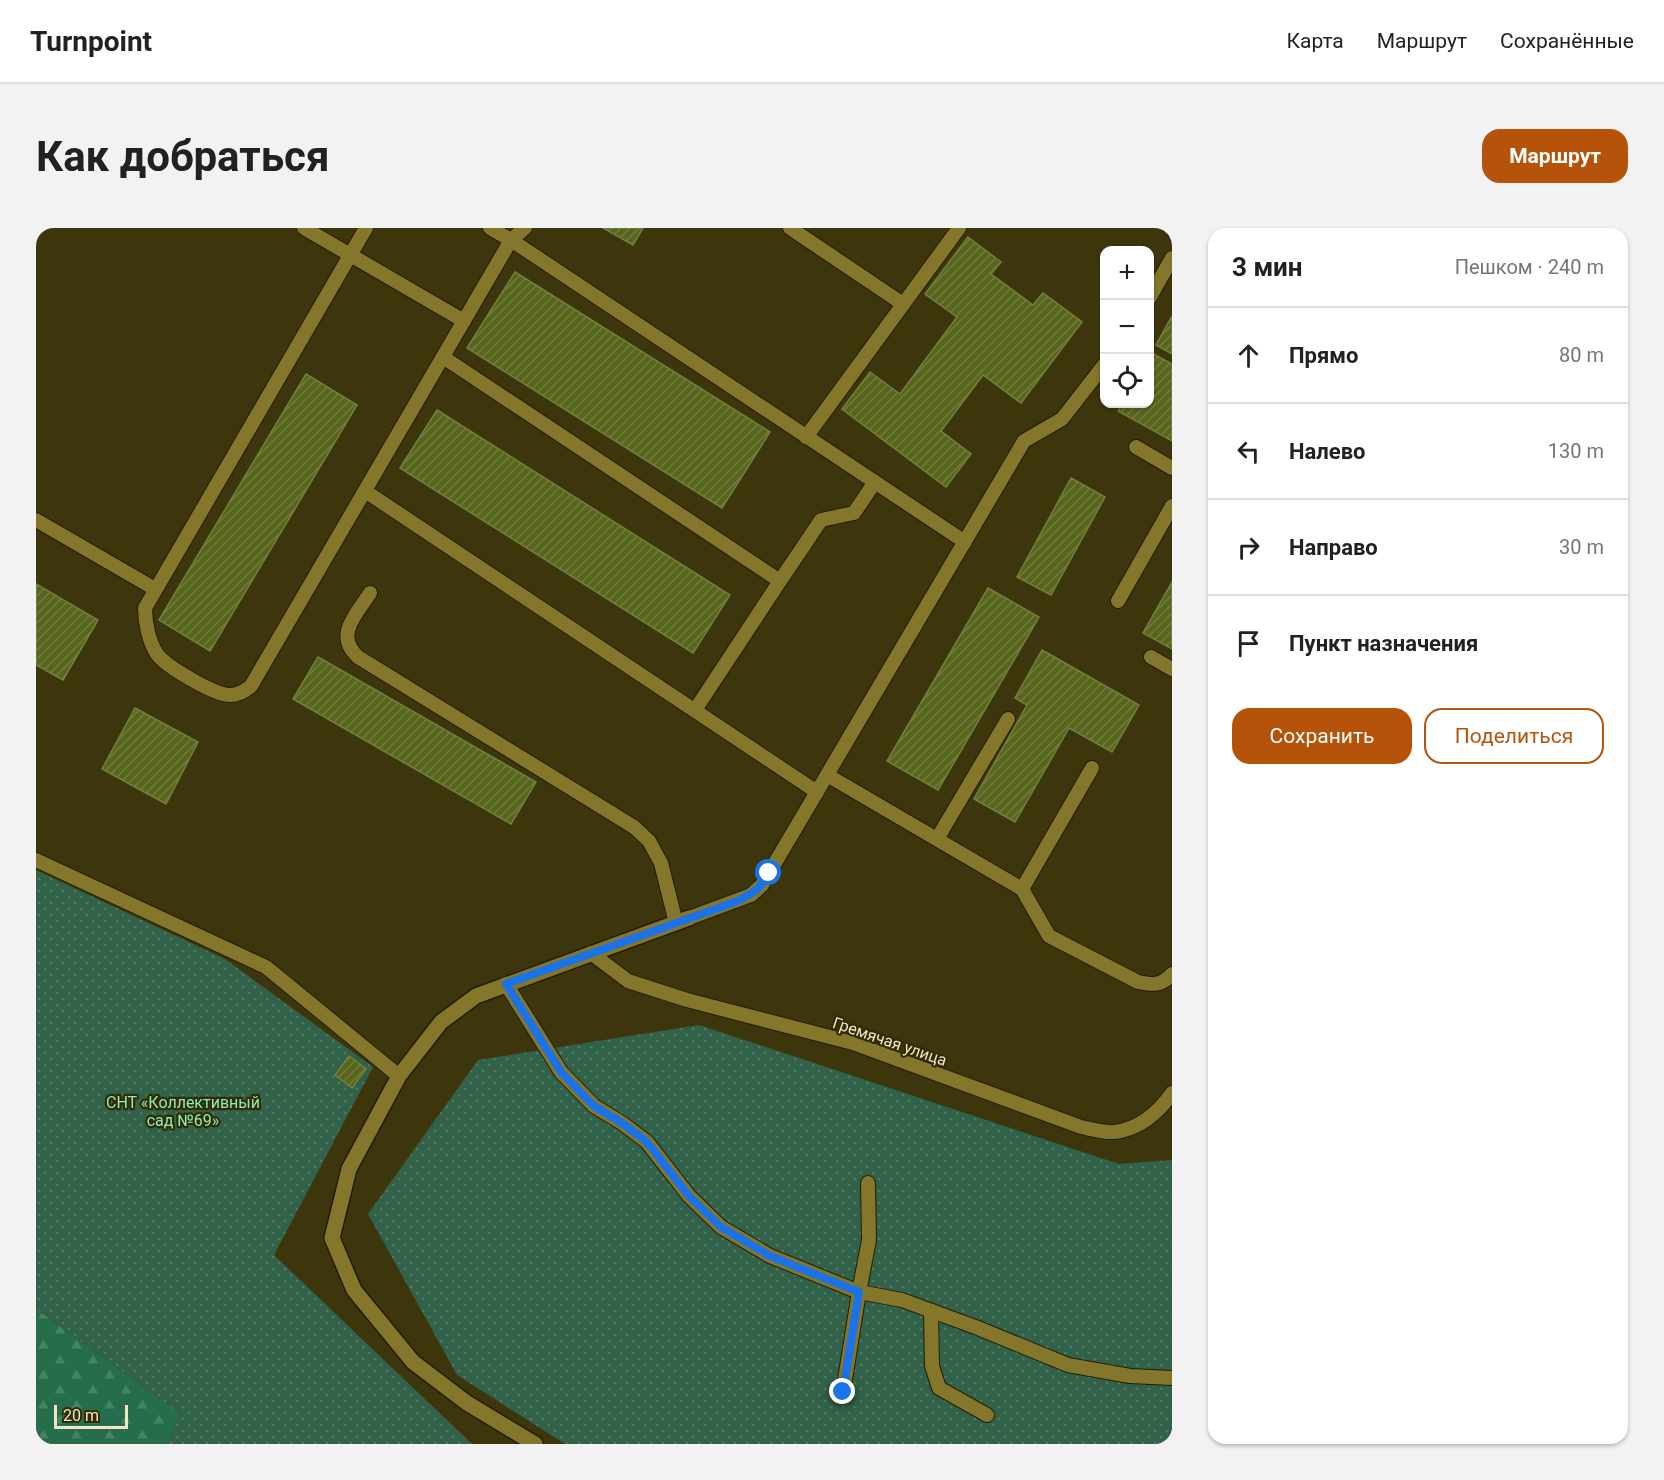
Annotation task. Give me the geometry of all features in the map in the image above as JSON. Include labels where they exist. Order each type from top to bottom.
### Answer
[{"type":"street","points":[[536,1444],[467,1403],[413,1362],[354,1290],[332,1238],[349,1169],[399,1076],[441,1022],[476,996],[683,921]]},
{"type":"lane","points":[[304,228],[464,321]]},
{"type":"lane","points":[[366,228],[145,608],[152,643],[158,656],[170,666],[219,694],[231,696],[242,693],[251,686],[511,240],[525,228]]},
{"type":"lane","points":[[490,228],[965,542]]},
{"type":"lane","points":[[790,228],[903,304]]},
{"type":"lane","points":[[806,436],[959,228]]},
{"type":"lane","points":[[1154,289],[1172,258]]},
{"type":"lane","points":[[443,357],[780,581]]},
{"type":"lane","points":[[369,593],[348,627],[346,638],[350,649],[358,657],[634,826],[649,841],[661,862],[683,921],[751,895],[762,885],[1024,441],[1062,418],[1100,370]]},
{"type":"lane","points":[[1136,447],[1172,468]]},
{"type":"lane","points":[[694,710],[821,520],[854,513],[875,482]]},
{"type":"lane","points":[[365,491],[817,792]]},
{"type":"lane","points":[[1119,601],[1172,506]]},
{"type":"lane","points":[[36,520],[155,589]]},
{"type":"lane","points":[[1151,657],[1172,669]]},
{"type":"lane","points":[[938,839],[1008,719]]},
{"type":"lane","points":[[1022,889],[1092,768]]},
{"type":"lane","points":[[827,775],[1022,889],[1049,936],[1138,982],[1153,984],[1165,981],[1172,974]]},
{"type":"lane","points":[[36,860],[266,967],[399,1076]]},
{"type":"lane","name":"Гремячая улица","points":[[591,953],[628,981],[687,1000],[854,1043],[1081,1127],[1113,1132],[1136,1126],[1159,1111],[1172,1093]]},
{"type":"lane","points":[[506,984],[561,1072],[594,1106],[647,1142],[689,1196],[721,1227],[770,1256],[859,1292],[902,1300],[1068,1365],[1130,1376],[1172,1378]]},
{"type":"lane","points":[[843,1392],[869,1240],[868,1183]]},
{"type":"lane","points":[[931,1311],[933,1366],[939,1388],[987,1415]]},
{"type":"green space","name":"СНТ «Коллективный сад №69»","points":[[36,870],[225,959],[373,1067],[274,1255],[472,1444],[167,1444],[180,1413],[36,1309]]},
{"type":"green space","points":[[699,1025],[1119,1164],[1172,1160],[1172,1444],[565,1444],[457,1375],[368,1214],[478,1060]]},
{"type":"green space","points":[[36,1309],[180,1413],[167,1444],[36,1444]]},
{"type":"building","points":[[603,228],[643,228],[633,245]]},
{"type":"building","points":[[968,237],[1001,262],[991,274],[1033,305],[1043,293],[1082,322],[1021,403],[983,375],[941,431],[971,454],[946,487],[842,409],[870,372],[900,394],[957,317],[925,294]]},
{"type":"building","points":[[515,272],[770,432],[722,508],[467,348]]},
{"type":"building","points":[[1172,316],[1172,354],[1156,345]]},
{"type":"building","points":[[1154,354],[1172,364],[1172,441],[1118,411],[1120,408],[1154,408]]},
{"type":"building","points":[[306,374],[357,405],[210,651],[159,620]]},
{"type":"building","points":[[437,410],[730,595],[693,653],[400,468]]},
{"type":"building","points":[[1071,478],[1105,497],[1051,595],[1017,577]]},
{"type":"building","points":[[1172,582],[1172,649],[1143,633]]},
{"type":"building","points":[[36,584],[98,620],[63,680],[36,665]]},
{"type":"building","points":[[988,588],[1039,617],[938,790],[887,761]]},
{"type":"building","points":[[1042,650],[1139,705],[1112,752],[1069,728],[1015,822],[974,799],[1027,705],[1015,698]]},
{"type":"building","points":[[318,657],[536,782],[511,824],[293,699]]},
{"type":"building","points":[[135,708],[198,742],[166,804],[102,769]]},
{"type":"building","points":[[349,1056],[366,1069],[352,1088],[335,1075]]},
{"type":"route","points":[[769,873],[762,885],[751,895],[735,902],[506,984],[561,1072],[594,1106],[647,1142],[689,1196],[721,1227],[770,1256],[859,1292],[843,1392]]}]
